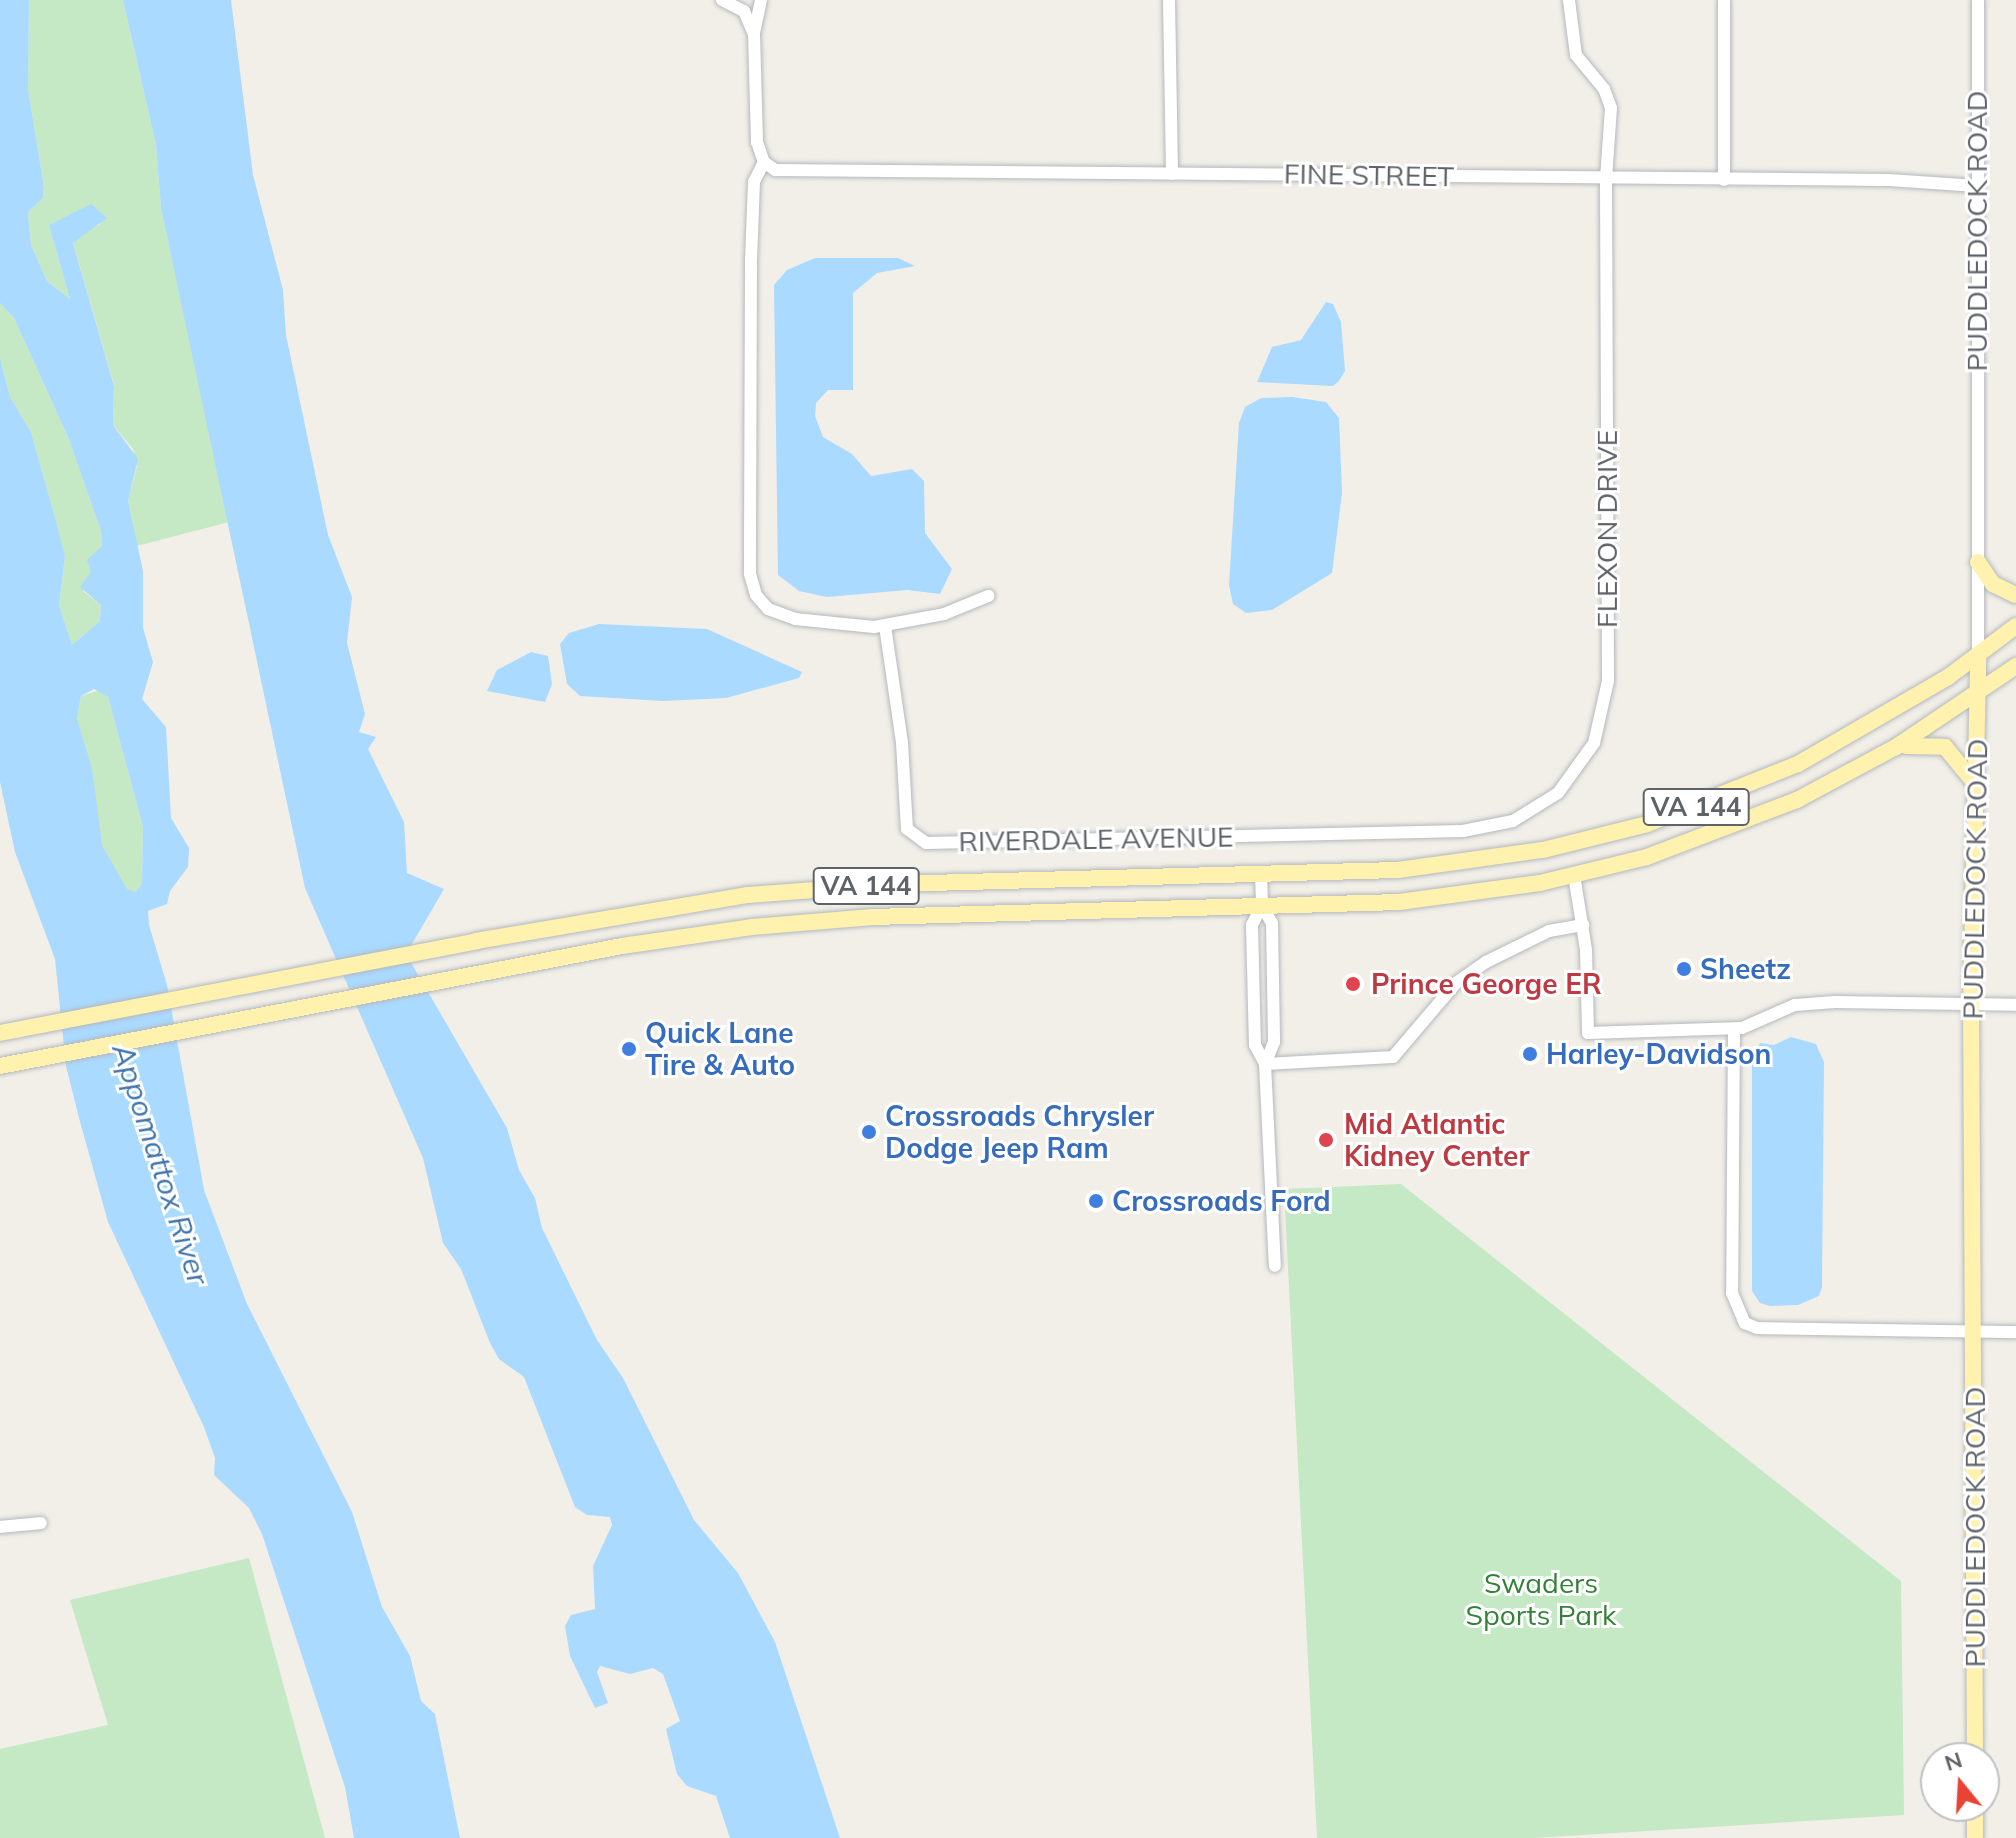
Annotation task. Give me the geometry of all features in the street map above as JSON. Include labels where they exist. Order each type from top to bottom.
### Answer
[{"type":"main road","points":[[1978,562],[1993,584],[2016,595]]},
{"type":"main road","name":"VA 144","points":[[0,1033],[676,905],[794,891],[1443,866],[1543,850],[1647,824],[1798,764],[1978,656],[2016,626]]},
{"type":"main road","name":"PUDDLEDOCK ROAD","points":[[1975,1742],[1971,1004],[1978,656]]},
{"type":"main road","name":"VA 144","points":[[0,1066],[668,938],[817,921],[1445,898],[1574,875],[1647,857],[1746,821],[1896,747],[1979,694],[2016,666]]},
{"type":"main road","points":[[1896,747],[1921,743],[1945,747],[1974,782]]},
{"type":"street","points":[[722,0],[744,11],[754,34]]},
{"type":"street","points":[[761,0],[754,34],[756,125],[764,162],[754,182],[751,259],[752,585],[763,604],[781,615],[851,627],[885,626],[944,614],[988,596]]},
{"type":"street","points":[[1169,0],[1172,174]]},
{"type":"street","name":"FLEXON DRIVE","points":[[1494,827],[1530,813],[1565,785],[1594,743],[1605,707],[1606,179],[1611,108],[1604,89],[1576,55],[1569,0]]},
{"type":"street","points":[[1724,0],[1724,180]]},
{"type":"street","name":"PUDDLEDOCK ROAD","points":[[1978,0],[1978,656]]},
{"type":"street","name":"FINE STREET","points":[[764,162],[775,170],[815,172],[1724,180],[1977,186]]},
{"type":"street","name":"RIVERDALE AVENUE","points":[[885,626],[902,743],[907,829],[918,840],[1385,834],[1494,827]]},
{"type":"street","points":[[1261,874],[1262,906],[1272,932],[1274,1042],[1265,1064]]},
{"type":"street","points":[[1574,875],[1583,925],[1588,1033],[1734,1029],[1795,1005],[2016,1005]]},
{"type":"street","points":[[1262,906],[1252,925],[1255,1045],[1265,1064],[1275,1266]]},
{"type":"street","points":[[1265,1064],[1393,1057],[1456,983],[1486,962],[1549,931],[1583,925]]},
{"type":"street","points":[[1734,1029],[1736,1312],[1757,1328],[2016,1332]]},
{"type":"street","points":[[0,1527],[41,1523]]},
{"type":"green space","points":[[29,0],[123,0],[156,145],[161,208],[229,522],[137,546],[128,501],[137,466],[133,449],[113,425],[114,385],[73,242],[81,232],[101,224],[80,211],[49,225],[70,299],[47,281],[31,245],[28,212],[43,198],[44,187],[28,89]]},
{"type":"green space","points":[[0,303],[14,318],[68,437],[101,531],[102,546],[83,591],[101,605],[100,621],[72,645],[59,605],[65,558],[55,517],[31,432],[10,397],[0,358]]},
{"type":"green space","points":[[100,690],[108,697],[143,827],[142,884],[135,892],[127,890],[102,845],[77,719],[81,696]]},
{"type":"green space","name":"Swaders Sports Park","points":[[1401,1184],[1901,1581],[1904,1815],[1534,1838],[1317,1838],[1284,1189]]},
{"type":"green space","points":[[249,1558],[325,1838],[0,1838],[0,1749],[108,1725],[70,1600]]},
{"type":"water","name":"Appomattox River","points":[[0,0],[29,0],[28,89],[44,187],[43,198],[28,212],[31,245],[47,281],[70,299],[49,225],[91,204],[107,218],[73,243],[114,386],[113,425],[138,459],[128,501],[143,571],[143,628],[153,662],[142,699],[166,727],[171,818],[189,848],[188,867],[170,891],[167,904],[148,911],[149,925],[167,985],[204,1190],[247,1304],[352,1512],[382,1607],[410,1656],[421,1701],[435,1714],[460,1838],[354,1838],[345,1787],[262,1534],[249,1508],[214,1475],[215,1458],[204,1427],[108,1222],[66,1066],[55,959],[15,852],[0,782],[0,358],[10,397],[31,432],[55,517],[65,557],[59,605],[72,645],[100,621],[101,605],[80,587],[91,572],[87,560],[102,546],[101,531],[68,437],[14,318],[0,303]],"holes":[[[94,689],[108,697],[143,827],[142,884],[135,892],[127,889],[102,845],[92,769],[77,719],[81,696]]]},
{"type":"water","points":[[123,0],[231,0],[253,175],[283,290],[286,335],[328,535],[352,597],[347,643],[365,714],[359,732],[376,737],[368,749],[404,822],[407,873],[444,889],[409,949],[410,961],[507,1128],[519,1170],[535,1198],[542,1228],[597,1340],[623,1378],[694,1520],[738,1573],[775,1642],[840,1838],[730,1838],[716,1796],[687,1786],[677,1774],[666,1729],[680,1721],[663,1674],[653,1668],[630,1674],[600,1666],[597,1672],[608,1703],[595,1708],[570,1656],[565,1626],[571,1615],[595,1609],[593,1566],[612,1525],[610,1517],[587,1515],[575,1507],[524,1377],[499,1359],[490,1343],[461,1269],[443,1243],[423,1158],[305,888],[161,208],[156,145]]},
{"type":"water","points":[[815,258],[898,258],[915,266],[877,273],[853,293],[853,390],[828,390],[816,403],[815,416],[823,437],[852,454],[871,476],[912,469],[924,481],[925,533],[952,569],[940,594],[907,590],[827,597],[799,591],[778,575],[774,285],[787,270]]},
{"type":"water","points":[[1326,302],[1333,304],[1341,322],[1345,371],[1339,381],[1333,386],[1257,382],[1272,347],[1301,340]]},
{"type":"water","points":[[1292,397],[1326,402],[1339,418],[1342,493],[1332,573],[1272,610],[1246,613],[1233,604],[1229,585],[1239,423],[1245,407],[1261,398]]},
{"type":"water","points":[[599,624],[707,629],[802,672],[799,678],[726,698],[663,701],[580,696],[567,684],[560,644],[569,633]]},
{"type":"water","points":[[531,652],[548,656],[552,684],[545,702],[487,691],[497,670]]},
{"type":"water","points":[[1791,1037],[1816,1044],[1824,1062],[1822,1287],[1819,1296],[1798,1305],[1770,1306],[1760,1303],[1752,1291],[1752,1063],[1760,1043],[1774,1045]]},
{"type":"place","name":"Sheetz","points":[[1684,969]]},
{"type":"place","name":"Prince George ER","points":[[1353,984]]},
{"type":"place","name":"Quick Lane Tire & Auto","points":[[629,1049]]},
{"type":"place","name":"Harley-Davidson","points":[[1530,1054]]},
{"type":"place","name":"Crossroads Chrysler Dodge Jeep Ram","points":[[869,1132]]},
{"type":"place","name":"Mid Atlantic Kidney Center","points":[[1326,1140]]},
{"type":"place","name":"Crossroads Ford","points":[[1096,1201]]}]
